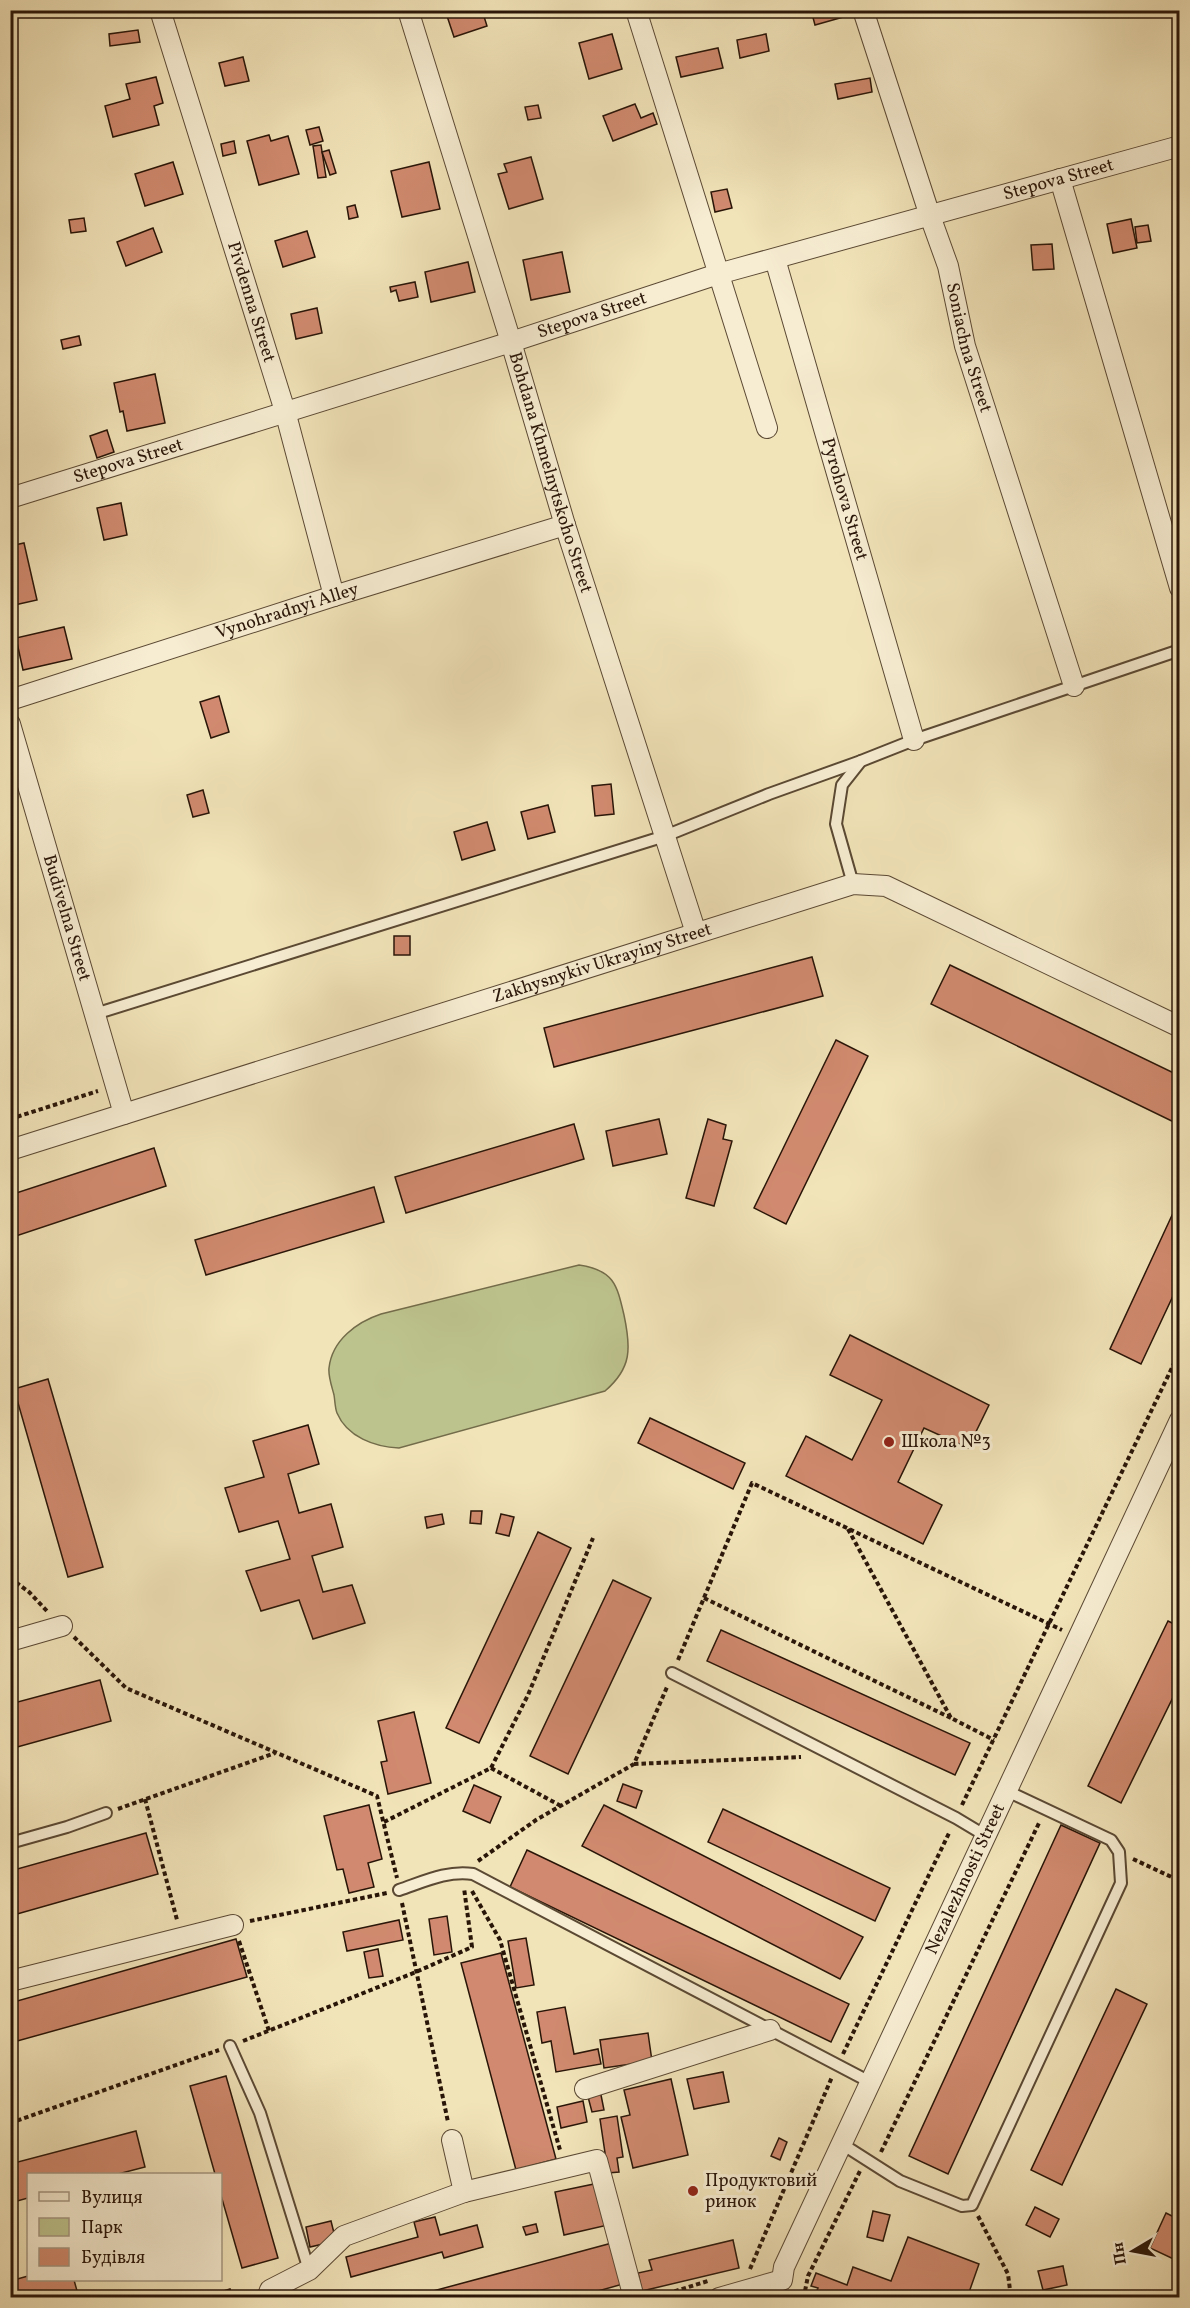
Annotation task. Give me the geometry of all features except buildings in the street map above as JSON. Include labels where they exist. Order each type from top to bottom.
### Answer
[{"type":"street","name":"Pivdenna Street","points":[[160,10],[285,411],[334,596]]},
{"type":"street","name":"Bohdana Khmelnytskoho Street","points":[[408,10],[512,342],[565,525],[696,933]]},
{"type":"street","points":[[636,10],[767,428]]},
{"type":"street","name":"Soniachna Street","points":[[864,10],[948,266],[965,346],[1074,686]]},
{"type":"street","name":"Stepova Street","points":[[10,498],[512,342],[718,274],[1179,146]]},
{"type":"street","points":[[1060,179],[1179,588]]},
{"type":"street","name":"Pyrohova Street","points":[[775,259],[914,740]]},
{"type":"street","name":"Vynohradnyi Alley","points":[[10,700],[565,525]]},
{"type":"street","name":"Budivelna Street","points":[[10,724],[124,1114]]},
{"type":"street","name":"Zakhysnykiv Ukrayiny Street","points":[[10,1150],[853,884],[886,886],[1179,1027]]},
{"type":"street","name":"Nezalezhnosti Street","points":[[719,2288],[785,2289],[784,2267],[1177,1433]]},
{"type":"street","points":[[10,1641],[62,1626]]},
{"type":"street","points":[[10,1981],[233,1925]]},
{"type":"street","points":[[585,2089],[770,2030]]},
{"type":"street","points":[[452,2140],[464,2192]]},
{"type":"street","points":[[267,2298],[270,2290],[309,2270],[344,2236],[464,2192],[597,2160],[634,2298]]},
{"type":"lane","points":[[95,1014],[665,836],[914,740],[1179,650]]},
{"type":"lane","points":[[853,884],[836,824],[842,785],[861,762]]},
{"type":"lane","points":[[672,1673],[956,1818],[986,1836]]},
{"type":"lane","points":[[842,2144],[900,2181],[962,2206],[972,2205],[1121,1883],[1119,1852],[1111,1840],[1007,1791]]},
{"type":"lane","points":[[10,1843],[106,1813]]},
{"type":"lane","points":[[399,1890],[447,1874],[462,1872],[482,1879],[870,2082]]},
{"type":"lane","points":[[230,2046],[260,2113],[309,2270]]},
{"type":"path","points":[[10,1119],[116,1085]]},
{"type":"path","points":[[739,2272],[750,2269],[838,2065],[1179,1351]]},
{"type":"path","points":[[634,1764],[752,1483],[1079,1638]]},
{"type":"path","points":[[847,1528],[951,1718]]},
{"type":"path","points":[[384,1822],[490,1768],[528,1695],[593,1538]]},
{"type":"path","points":[[10,1578],[29,1592],[126,1688],[377,1796],[452,2140]]},
{"type":"path","points":[[704,1598],[994,1740]]},
{"type":"path","points":[[106,1813],[276,1753]]},
{"type":"path","points":[[462,1872],[536,1820],[634,1764],[835,1756]]},
{"type":"path","points":[[490,1768],[561,1806]]},
{"type":"path","points":[[145,1799],[182,1938]]},
{"type":"path","points":[[807,2298],[805,2291],[808,2276],[870,2162],[1046,1809]]},
{"type":"path","points":[[1119,1852],[1179,1881]]},
{"type":"path","points":[[10,2123],[230,2046],[416,1972],[472,1947],[462,1872]]},
{"type":"path","points":[[462,1872],[500,1940],[564,2168]]},
{"type":"path","points":[[269,2031],[233,1925],[399,1890]]},
{"type":"path","points":[[972,2205],[1008,2274],[1011,2298]]},
{"type":"path","points":[[653,2298],[719,2288]]},
{"type":"green space","points":[[579,1265],[591,1267],[607,1275],[616,1287],[624,1315],[628,1338],[625,1366],[605,1391],[399,1448],[371,1443],[355,1434],[342,1421],[336,1409],[329,1368],[331,1358],[340,1341],[355,1327],[381,1314]]},
{"type":"place","name":"Школа №3","points":[[889,1442]]},
{"type":"place","name":"Продуктовий ринок","points":[[693,2191]]}]
